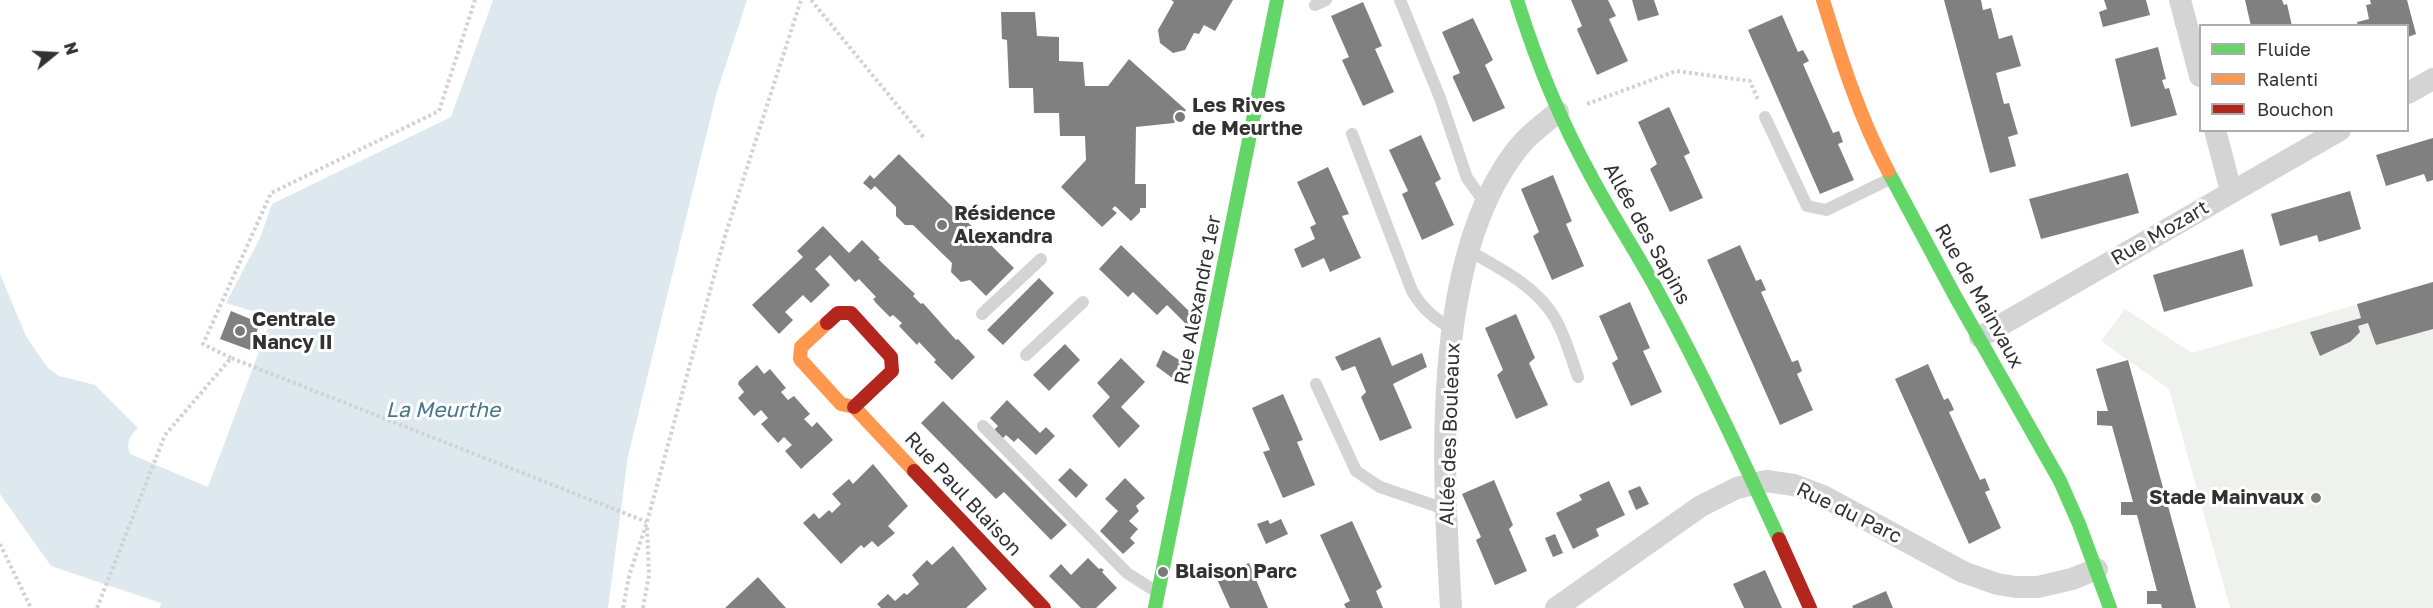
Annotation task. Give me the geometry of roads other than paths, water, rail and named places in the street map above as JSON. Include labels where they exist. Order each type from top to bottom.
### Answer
[{"type":"street","name":"Rue Alexandre 1er","points":[[1155,608],[1277,0]]},
{"type":"street","name":"Allée des Sapins","points":[[1517,0],[1537,63],[1558,112],[1591,177],[1658,292],[1754,483],[1810,608]]},
{"type":"street","name":"Rue de Mainvaux","points":[[1823,0],[1857,108],[1892,178],[2060,481],[2097,569],[2110,608]]},
{"type":"street","points":[[2180,0],[2199,72]]},
{"type":"street","points":[[2409,92],[2433,79]]},
{"type":"street","name":"Allée des Bouleaux","points":[[1451,608],[1446,510],[1446,407],[1453,329],[1469,251],[1485,204],[1502,170],[1531,134],[1558,112]]},
{"type":"street","points":[[2216,132],[2231,191]]},
{"type":"street","name":"Rue Mozart","points":[[1980,338],[2336,132]]},
{"type":"street","name":"Rue Paul Blaison","points":[[854,407],[892,371],[893,362],[851,314],[844,312],[838,313],[801,347],[800,359],[841,404],[854,407],[1044,608]]},
{"type":"street","name":"Rue du Parc","points":[[1556,608],[1701,506],[1730,491],[1754,483],[1780,482],[1807,489],[1971,576],[1997,584],[2038,587],[2072,579],[2097,569]]},
{"type":"lane","points":[[1400,0],[1440,98],[1467,178],[1485,204]]},
{"type":"lane","points":[[1765,117],[1807,206],[1826,210],[1892,178]]},
{"type":"lane","points":[[1352,134],[1412,291],[1423,309],[1436,320],[1453,329]]},
{"type":"lane","points":[[1469,251],[1528,287],[1545,304],[1562,331],[1578,377]]},
{"type":"lane","points":[[982,314],[1041,259]]},
{"type":"lane","points":[[1026,355],[1083,302]]},
{"type":"lane","points":[[1316,384],[1356,471],[1380,487],[1446,510]]},
{"type":"lane","points":[[983,426],[1127,573],[1158,594]]},
{"type":"water","name":"La Meurthe","points":[[493,0],[747,0],[716,95],[628,456],[608,608],[160,608],[161,603],[51,566],[0,494],[0,274],[26,336],[47,367],[59,376],[95,385],[138,428],[129,440],[130,454],[208,487],[272,317],[226,303],[260,238],[272,204],[451,117]]},
{"type":"place","name":"Les Rives de Meurthe","points":[[1180,117]]},
{"type":"place","name":"Résidence Alexandra","points":[[942,225]]},
{"type":"place","name":"Centrale Nancy II","points":[[240,331]]},
{"type":"place","name":"Stade Mainvaux","points":[[2316,498]]},
{"type":"place","name":"Blaison Parc","points":[[1163,572]]}]
